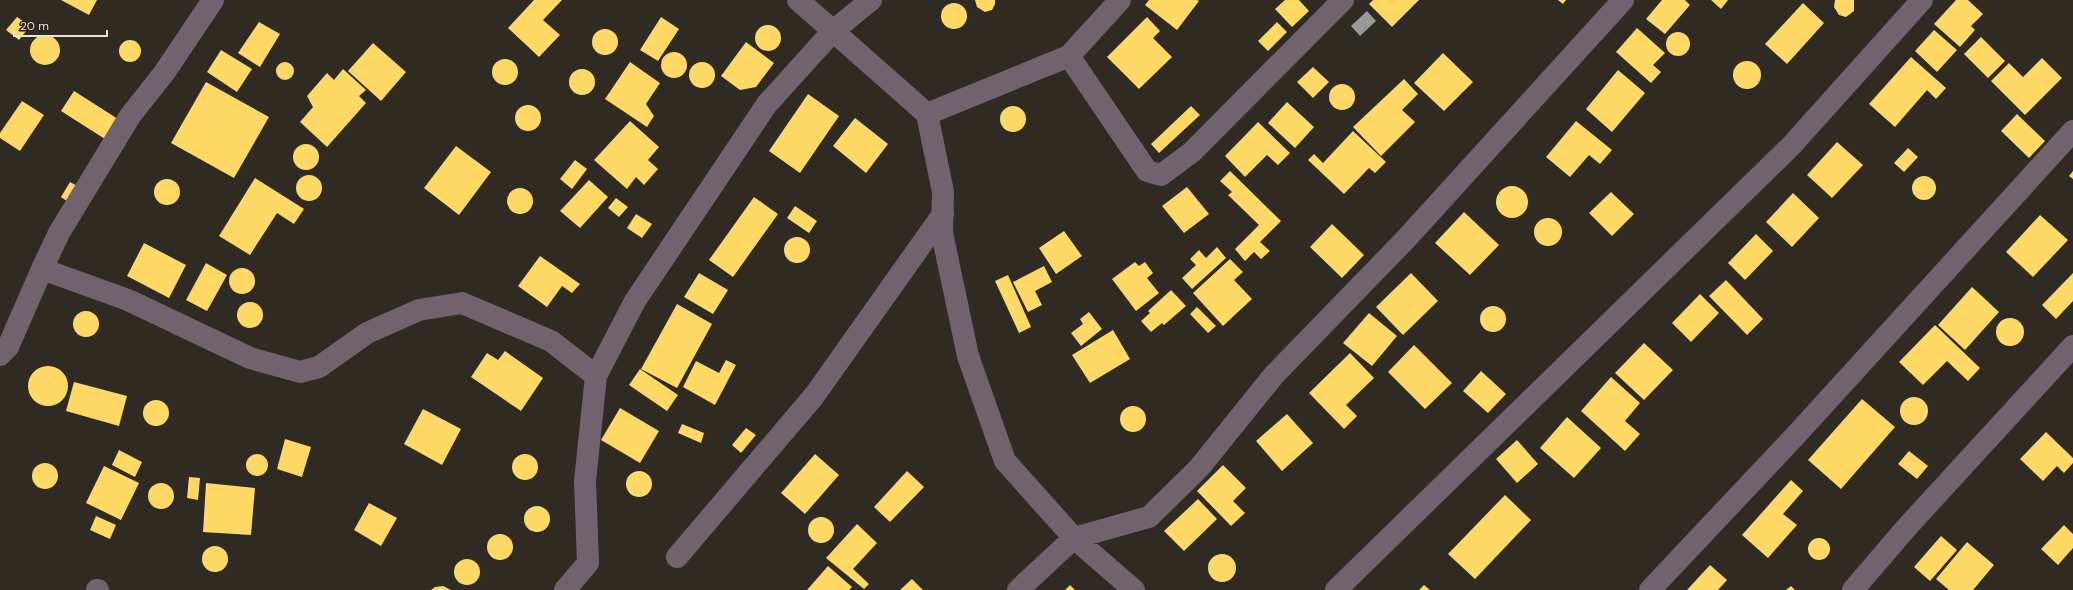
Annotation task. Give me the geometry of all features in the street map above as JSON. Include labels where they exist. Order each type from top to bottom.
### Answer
[{"type":"street","points":[[0,355],[8,347],[59,233],[130,116],[164,73],[213,0]]},
{"type":"street","points":[[798,0],[927,114],[943,192],[942,233],[968,356],[1005,461],[1074,538],[1134,590]]},
{"type":"street","points":[[565,590],[588,563],[585,481],[596,376],[635,301],[767,104],[833,31],[871,0]]},
{"type":"street","points":[[927,114],[1069,56],[1120,0]]},
{"type":"street","points":[[1069,56],[1147,171],[1161,176],[1192,152],[1343,0]]},
{"type":"street","points":[[1018,590],[1074,538],[1149,517],[1166,501],[1199,468],[1274,375],[1405,240],[1623,0]]},
{"type":"street","points":[[1336,590],[1791,146],[1922,0]]},
{"type":"street","points":[[1650,590],[1796,435],[2073,131]]},
{"type":"street","points":[[677,557],[814,396],[943,214]]},
{"type":"street","points":[[42,269],[128,300],[250,358],[300,372],[319,367],[367,333],[419,310],[462,303],[550,341],[596,376]]},
{"type":"street","points":[[1853,590],[1907,527],[2073,346]]},
{"type":"building: Homes","points":[[61,0],[97,0],[89,15]]},
{"type":"building: Homes","points":[[534,0],[562,0],[543,20],[560,35],[539,57],[508,28]]},
{"type":"building: Homes","points":[[975,0],[995,0],[995,4],[992,10],[985,12],[977,7]]},
{"type":"building: Homes","points":[[1149,0],[1199,1],[1177,30],[1145,5]]},
{"type":"building: Homes","points":[[1285,0],[1299,0],[1309,11],[1292,27],[1275,9]]},
{"type":"building: Homes","points":[[1373,0],[1419,0],[1392,27],[1369,4]]},
{"type":"building: Homes","points":[[1558,0],[1566,0],[1563,4]]},
{"type":"building: Homes","points":[[1662,0],[1685,0],[1690,5],[1665,34],[1646,19]]},
{"type":"building: Homes","points":[[1711,0],[1728,0],[1721,9]]},
{"type":"building: Homes","points":[[1835,0],[1854,0],[1854,11],[1846,17],[1839,15],[1834,7]]},
{"type":"building: Homes","points":[[1956,0],[1968,0],[1983,14],[1971,26],[1975,30],[1960,47],[1934,24]]},
{"type":"building: Homes","points":[[954,3],[963,7],[967,16],[963,25],[954,29],[945,25],[941,16],[945,7]]},
{"type":"building: Homes","points":[[1803,3],[1824,23],[1787,64],[1765,44]]},
{"type":"building: Homes","points":[[17,17],[30,26],[19,40],[6,30]]},
{"type":"building: Homes","points":[[661,17],[679,29],[658,61],[640,50]]},
{"type":"building: Homes","points":[[1147,17],[1160,31],[1153,38],[1172,57],[1139,89],[1107,57]]},
{"type":"building: Homes","points":[[259,22],[280,34],[260,67],[238,53]]},
{"type":"building: Homes","points":[[1277,22],[1287,32],[1268,51],[1258,41]]},
{"type":"building: Homes","points":[[768,25],[777,29],[781,38],[777,47],[768,51],[759,47],[755,38],[759,29]]},
{"type":"building: Homes","points":[[1637,28],[1665,53],[1653,65],[1661,72],[1651,83],[1616,52]]},
{"type":"building: Homes","points":[[605,29],[614,33],[618,42],[614,51],[605,55],[596,51],[592,42],[596,33]]},
{"type":"building: Homes","points":[[1934,30],[1957,50],[1937,72],[1915,51]]},
{"type":"building: Homes","points":[[1678,32],[1686,36],[1690,44],[1686,52],[1678,56],[1670,52],[1666,44],[1670,36]]},
{"type":"building: Homes","points":[[45,35],[56,39],[60,50],[56,61],[45,65],[34,61],[30,50],[34,39]]},
{"type":"building: Homes","points":[[1981,37],[2005,61],[1988,78],[1964,54]]},
{"type":"building: Homes","points":[[130,40],[138,43],[141,51],[138,59],[130,62],[122,59],[119,51],[122,43]]},
{"type":"building: Homes","points":[[746,42],[774,63],[756,87],[740,90],[721,76]]},
{"type":"building: Homes","points":[[373,43],[406,72],[381,101],[348,71]]},
{"type":"building: Homes","points":[[221,50],[252,69],[237,92],[207,72]]},
{"type":"building: Homes","points":[[674,52],[683,56],[687,65],[683,74],[674,78],[665,74],[661,65],[665,56]]},
{"type":"building: Homes","points":[[1443,53],[1473,82],[1444,111],[1414,83]]},
{"type":"building: Homes","points":[[1911,57],[1946,88],[1936,99],[1927,90],[1895,127],[1869,104]]},
{"type":"building: Homes","points":[[2042,58],[2062,78],[2025,115],[1991,81],[2009,63],[2023,77]]},
{"type":"building: Homes","points":[[505,59],[514,63],[518,72],[514,81],[505,85],[496,81],[492,72],[496,63]]},
{"type":"building: Homes","points":[[1747,61],[1757,65],[1761,75],[1757,85],[1747,89],[1737,85],[1733,75],[1737,65]]},
{"type":"building: Homes","points":[[281,62],[289,62],[294,67],[292,78],[289,80],[281,80],[276,75],[276,67]]},
{"type":"building: Homes","points":[[630,62],[660,83],[646,104],[654,116],[647,127],[605,99]]},
{"type":"building: Homes","points":[[702,62],[711,66],[715,75],[711,84],[702,88],[693,84],[689,75],[693,66]]},
{"type":"building: Homes","points":[[1313,67],[1329,82],[1313,98],[1297,82]]},
{"type":"building: Homes","points":[[343,69],[366,90],[359,96],[366,103],[327,147],[300,122],[313,107],[307,96],[327,73],[334,80]]},
{"type":"building: Homes","points":[[582,69],[591,73],[595,82],[591,91],[582,95],[573,91],[569,82],[573,73]]},
{"type":"building: Homes","points":[[1618,70],[1645,93],[1612,132],[1586,109]]},
{"type":"building: Homes","points":[[1404,79],[1418,94],[1402,110],[1415,122],[1381,156],[1353,127]]},
{"type":"building: Homes","points":[[206,82],[269,117],[234,178],[171,143]]},
{"type":"building: Homes","points":[[1342,84],[1351,88],[1355,97],[1351,106],[1342,110],[1333,106],[1329,97],[1333,88]]},
{"type":"building: Homes","points":[[74,91],[118,119],[105,139],[61,111]]},
{"type":"building: Homes","points":[[808,94],[839,116],[800,173],[769,151]]},
{"type":"building: Homes","points":[[22,101],[44,115],[20,151],[0,138],[0,133]]},
{"type":"building: Homes","points":[[1287,102],[1314,127],[1295,148],[1268,123]]},
{"type":"building: Homes","points":[[528,105],[537,109],[541,118],[537,127],[528,131],[519,127],[515,118],[519,109]]},
{"type":"building: Homes","points":[[1013,106],[1022,110],[1026,119],[1022,128],[1013,132],[1004,128],[1000,119],[1004,110]]},
{"type":"building: Homes","points":[[1191,106],[1200,115],[1159,153],[1151,144]]},
{"type":"building: Homes","points":[[2017,114],[2045,141],[2029,158],[2001,131]]},
{"type":"building: Homes","points":[[855,118],[888,144],[866,173],[833,146]]},
{"type":"building: Homes","points":[[630,121],[659,147],[648,160],[658,169],[644,185],[636,177],[627,189],[594,160]]},
{"type":"building: Homes","points":[[1576,121],[1612,150],[1600,164],[1589,155],[1570,177],[1546,157]]},
{"type":"building: Homes","points":[[1258,122],[1290,153],[1278,165],[1267,155],[1245,177],[1225,156]]},
{"type":"building: Homes","points":[[1353,131],[1386,162],[1375,173],[1369,168],[1344,194],[1308,160],[1314,154],[1323,163]]},
{"type":"building: Homes","points":[[1837,142],[1863,165],[1832,198],[1807,175]]},
{"type":"building: Homes","points":[[306,144],[315,148],[319,157],[315,166],[306,170],[297,166],[293,157],[297,148]]},
{"type":"building: Homes","points":[[456,146],[491,172],[459,215],[424,188]]},
{"type":"building: Homes","points":[[1908,148],[1918,157],[1904,172],[1894,163]]},
{"type":"building: Homes","points":[[575,160],[587,169],[572,189],[560,179]]},
{"type":"building: Homes","points":[[1230,171],[1281,221],[1260,242],[1270,251],[1261,259],[1254,252],[1245,261],[1235,249],[1259,225],[1228,195],[1232,192],[1220,181]]},
{"type":"building: Homes","points":[[2073,171],[2073,179],[2069,176]]},
{"type":"building: Homes","points":[[309,175],[318,179],[322,188],[318,197],[309,201],[300,197],[296,188],[300,179]]},
{"type":"building: Homes","points":[[1919,176],[1929,176],[1936,183],[1936,193],[1929,200],[1919,200],[1912,193],[1912,183]]},
{"type":"building: Homes","points":[[255,178],[304,209],[294,224],[277,213],[250,255],[219,236]]},
{"type":"building: Homes","points":[[167,179],[176,183],[180,192],[176,201],[167,205],[158,201],[154,192],[158,183]]},
{"type":"building: Homes","points":[[589,180],[608,197],[580,228],[560,211]]},
{"type":"building: Homes","points":[[70,182],[81,188],[71,204],[61,197]]},
{"type":"building: Homes","points":[[1512,186],[1523,191],[1528,202],[1523,213],[1512,218],[1501,213],[1496,202],[1501,191]]},
{"type":"building: Homes","points":[[1187,187],[1209,214],[1184,233],[1162,206]]},
{"type":"building: Homes","points":[[520,188],[529,192],[533,201],[529,210],[520,214],[511,210],[507,201],[511,192]]},
{"type":"building: Homes","points":[[1611,192],[1634,214],[1612,236],[1589,213]]},
{"type":"building: Homes","points":[[1793,193],[1819,218],[1792,247],[1766,222]]},
{"type":"building: Homes","points":[[754,197],[778,214],[733,277],[709,260]]},
{"type":"building: Homes","points":[[616,198],[628,207],[619,217],[608,208]]},
{"type":"building: Homes","points":[[795,206],[817,221],[809,233],[787,218]]},
{"type":"building: Homes","points":[[1464,212],[1499,245],[1470,275],[1435,243]]},
{"type":"building: Homes","points":[[636,214],[652,224],[642,238],[627,228]]},
{"type":"building: Homes","points":[[2040,215],[2068,240],[2033,277],[2006,252]]},
{"type":"building: Homes","points":[[1548,218],[1554,219],[1558,222],[1561,226],[1561,238],[1558,242],[1554,245],[1548,246],[1542,245],[1538,242],[1535,238],[1534,232],[1535,226],[1538,222],[1542,219]]},
{"type":"building: Homes","points":[[1332,224],[1364,255],[1342,278],[1310,247]]},
{"type":"building: Homes","points":[[1064,231],[1082,256],[1056,274],[1039,248]]},
{"type":"building: Homes","points":[[1756,234],[1773,251],[1745,280],[1728,263]]},
{"type":"building: Homes","points":[[797,237],[806,241],[810,250],[806,259],[797,263],[788,259],[784,250],[788,241]]},
{"type":"building: Homes","points":[[144,243],[186,265],[169,298],[127,276]]},
{"type":"building: Homes","points":[[1217,247],[1226,258],[1192,289],[1182,278],[1196,265],[1190,259],[1199,250],[1206,258]]},
{"type":"building: Homes","points":[[540,256],[580,284],[572,293],[562,286],[547,307],[518,286]]},
{"type":"building: Homes","points":[[1230,259],[1243,272],[1234,280],[1252,299],[1223,326],[1193,293]]},
{"type":"building: Homes","points":[[1135,262],[1139,266],[1145,262],[1153,273],[1147,278],[1159,293],[1136,311],[1112,279]]},
{"type":"building: Homes","points":[[206,263],[227,275],[207,311],[186,300]]},
{"type":"building: Homes","points":[[1044,266],[1052,282],[1035,291],[1042,305],[1028,312],[1013,282]]},
{"type":"building: Homes","points":[[242,268],[251,272],[255,281],[251,290],[242,294],[233,290],[229,281],[233,272]]},
{"type":"building: Homes","points":[[699,273],[728,290],[713,314],[684,297]]},
{"type":"building: Homes","points":[[1411,273],[1438,301],[1403,335],[1376,307]]},
{"type":"building: Homes","points":[[2073,273],[2073,301],[2056,319],[2042,305]]},
{"type":"building: Homes","points":[[1008,275],[1031,327],[1019,333],[995,281]]},
{"type":"building: Homes","points":[[1726,280],[1763,319],[1747,335],[1709,296]]},
{"type":"building: Homes","points":[[1972,287],[1999,312],[1965,350],[1938,325]]},
{"type":"building: Homes","points":[[1171,290],[1186,306],[1164,325],[1162,323],[1151,332],[1141,321],[1150,313],[1148,311]]},
{"type":"building: Homes","points":[[1700,294],[1719,313],[1691,342],[1672,323]]},
{"type":"building: Homes","points":[[250,302],[259,306],[263,315],[259,324],[250,328],[241,324],[237,315],[241,306]]},
{"type":"building: Homes","points":[[677,304],[712,324],[677,388],[641,369]]},
{"type":"building: Homes","points":[[1493,306],[1502,310],[1506,319],[1502,328],[1493,332],[1484,328],[1480,319],[1484,310]]},
{"type":"building: Homes","points":[[1197,307],[1216,326],[1208,333],[1190,314]]},
{"type":"building: Homes","points":[[86,311],[95,315],[99,324],[95,333],[86,337],[77,333],[73,324],[77,315]]},
{"type":"building: Homes","points":[[1089,312],[1102,329],[1081,346],[1071,333],[1083,324],[1080,319]]},
{"type":"building: Homes","points":[[1369,313],[1397,336],[1372,366],[1343,343]]},
{"type":"building: Homes","points":[[2010,318],[2020,322],[2024,332],[2020,342],[2010,346],[2000,342],[1996,332],[2000,322]]},
{"type":"building: Homes","points":[[1935,325],[1980,368],[1968,381],[1947,361],[1923,385],[1899,362]]},
{"type":"building: Homes","points":[[1113,330],[1130,359],[1090,383],[1072,355]]},
{"type":"building: Homes","points":[[1644,343],[1673,370],[1644,400],[1615,373]]},
{"type":"building: Homes","points":[[1414,345],[1452,383],[1425,409],[1388,372]]},
{"type":"building: Homes","points":[[505,351],[543,378],[521,411],[471,377],[487,353],[498,360]]},
{"type":"building: Homes","points":[[1350,353],[1374,378],[1346,405],[1357,416],[1344,429],[1309,393]]},
{"type":"building: Homes","points":[[726,360],[736,365],[715,405],[683,387],[696,361],[719,373]]},
{"type":"building: Homes","points":[[52,366],[59,369],[65,375],[68,386],[67,394],[59,403],[52,406],[44,406],[37,403],[29,394],[28,382],[31,375],[40,367]]},
{"type":"building: Homes","points":[[640,369],[678,395],[667,411],[629,385]]},
{"type":"building: Homes","points":[[1481,371],[1506,394],[1488,413],[1463,391]]},
{"type":"building: Homes","points":[[1611,377],[1640,403],[1625,421],[1640,434],[1625,451],[1581,411]]},
{"type":"building: Homes","points":[[74,382],[127,396],[119,426],[66,411]]},
{"type":"building: Homes","points":[[1914,397],[1924,401],[1928,411],[1924,421],[1914,425],[1904,421],[1900,411],[1904,401]]},
{"type":"building: Homes","points":[[1862,399],[1895,427],[1841,489],[1808,460]]},
{"type":"building: Homes","points":[[156,400],[165,404],[169,413],[165,422],[156,426],[147,422],[143,413],[147,404]]},
{"type":"building: Homes","points":[[1133,406],[1142,410],[1146,419],[1142,428],[1133,432],[1124,428],[1120,419],[1124,410]]},
{"type":"building: Homes","points":[[620,408],[659,431],[640,463],[601,440]]},
{"type":"building: Homes","points":[[423,409],[461,429],[442,465],[404,444]]},
{"type":"building: Homes","points":[[1287,414],[1313,443],[1282,471],[1256,441]]},
{"type":"building: Homes","points":[[1567,417],[1601,448],[1574,478],[1540,448]]},
{"type":"building: Homes","points":[[682,424],[704,433],[701,443],[678,433]]},
{"type":"building: Homes","points":[[746,428],[756,435],[741,453],[732,445]]},
{"type":"building: Homes","points":[[2046,432],[2073,458],[2073,463],[2064,473],[2057,466],[2043,481],[2020,459]]},
{"type":"building: Homes","points":[[285,439],[311,447],[302,477],[277,469]]},
{"type":"building: Homes","points":[[1517,440],[1538,464],[1517,483],[1496,459]]},
{"type":"building: Homes","points":[[119,450],[142,462],[135,477],[112,465]]},
{"type":"building: Homes","points":[[1909,451],[1928,466],[1917,479],[1898,464]]},
{"type":"building: Homes","points":[[257,454],[265,457],[268,465],[265,473],[257,476],[249,473],[246,465],[249,457]]},
{"type":"building: Homes","points":[[525,454],[534,458],[538,467],[534,476],[525,480],[516,476],[512,467],[516,458]]},
{"type":"building: Homes","points":[[815,454],[839,475],[805,514],[781,493]]},
{"type":"building: Homes","points":[[45,463],[54,467],[58,476],[54,485],[45,489],[36,485],[32,476],[36,467]]},
{"type":"building: Homes","points":[[1223,465],[1246,488],[1233,501],[1245,513],[1231,526],[1197,491]]},
{"type":"building: Homes","points":[[104,466],[139,483],[121,520],[86,503]]},
{"type":"building: Homes","points":[[639,471],[648,475],[652,484],[648,493],[639,497],[630,493],[626,484],[630,475]]},
{"type":"building: Homes","points":[[907,471],[924,487],[890,522],[874,507]]},
{"type":"building: Homes","points":[[189,477],[200,478],[198,500],[187,498]]},
{"type":"building: Homes","points":[[1791,480],[1803,491],[1783,514],[1797,525],[1768,558],[1742,535]]},
{"type":"building: Homes","points":[[161,483],[170,487],[174,496],[170,505],[161,509],[152,505],[148,496],[152,487]]},
{"type":"building: Homes","points":[[206,483],[255,488],[251,535],[203,532]]},
{"type":"building: Homes","points":[[1505,495],[1531,520],[1475,579],[1448,554]]},
{"type":"building: Homes","points":[[1198,499],[1217,519],[1184,551],[1164,531]]},
{"type":"building: Homes","points":[[369,503],[397,518],[381,546],[354,530]]},
{"type":"building: Homes","points":[[537,506],[546,510],[550,519],[546,528],[537,532],[528,528],[524,519],[528,510]]},
{"type":"building: Homes","points":[[96,516],[116,525],[110,539],[90,530]]},
{"type":"building: Homes","points":[[821,517],[830,521],[834,530],[830,539],[821,543],[812,539],[808,530],[812,521]]},
{"type":"building: Homes","points":[[857,524],[877,543],[853,569],[869,584],[864,589],[826,558]]},
{"type":"building: Homes","points":[[2064,525],[2073,534],[2073,548],[2058,565],[2041,549]]},
{"type":"building: Homes","points":[[500,534],[509,538],[513,547],[509,556],[500,560],[491,556],[487,547],[491,538]]},
{"type":"building: Homes","points":[[1941,536],[1957,550],[1930,581],[1914,567]]},
{"type":"building: Homes","points":[[1819,538],[1827,541],[1830,549],[1827,557],[1819,560],[1811,557],[1808,549],[1811,541]]},
{"type":"building: Homes","points":[[1967,542],[1994,565],[1973,590],[1949,590],[1936,579]]},
{"type":"building: Homes","points":[[215,546],[224,550],[228,559],[224,568],[215,572],[206,568],[202,559],[206,550]]},
{"type":"building: Homes","points":[[1222,554],[1232,558],[1236,568],[1232,578],[1222,582],[1212,578],[1208,568],[1212,558]]},
{"type":"building: Homes","points":[[467,559],[476,563],[480,572],[476,581],[467,585],[458,581],[454,572],[458,563]]},
{"type":"building: Homes","points":[[1710,565],[1727,580],[1718,590],[1687,590]]},
{"type":"building: Homes","points":[[828,566],[852,587],[849,590],[807,590]]},
{"type":"building: Homes","points":[[912,579],[923,590],[900,590]]},
{"type":"building: Homes","points":[[1070,585],[1075,590],[1065,590]]},
{"type":"building: Homes","points":[[1424,585],[1430,590],[1419,590]]},
{"type":"building: Homes","points":[[443,586],[451,590],[431,590],[435,587]]},
{"type":"building: Homes","points":[[1791,586],[1795,590],[1786,590]]},
{"type":"building: Industry","points":[[1367,11],[1376,21],[1360,36],[1351,26]]}]
